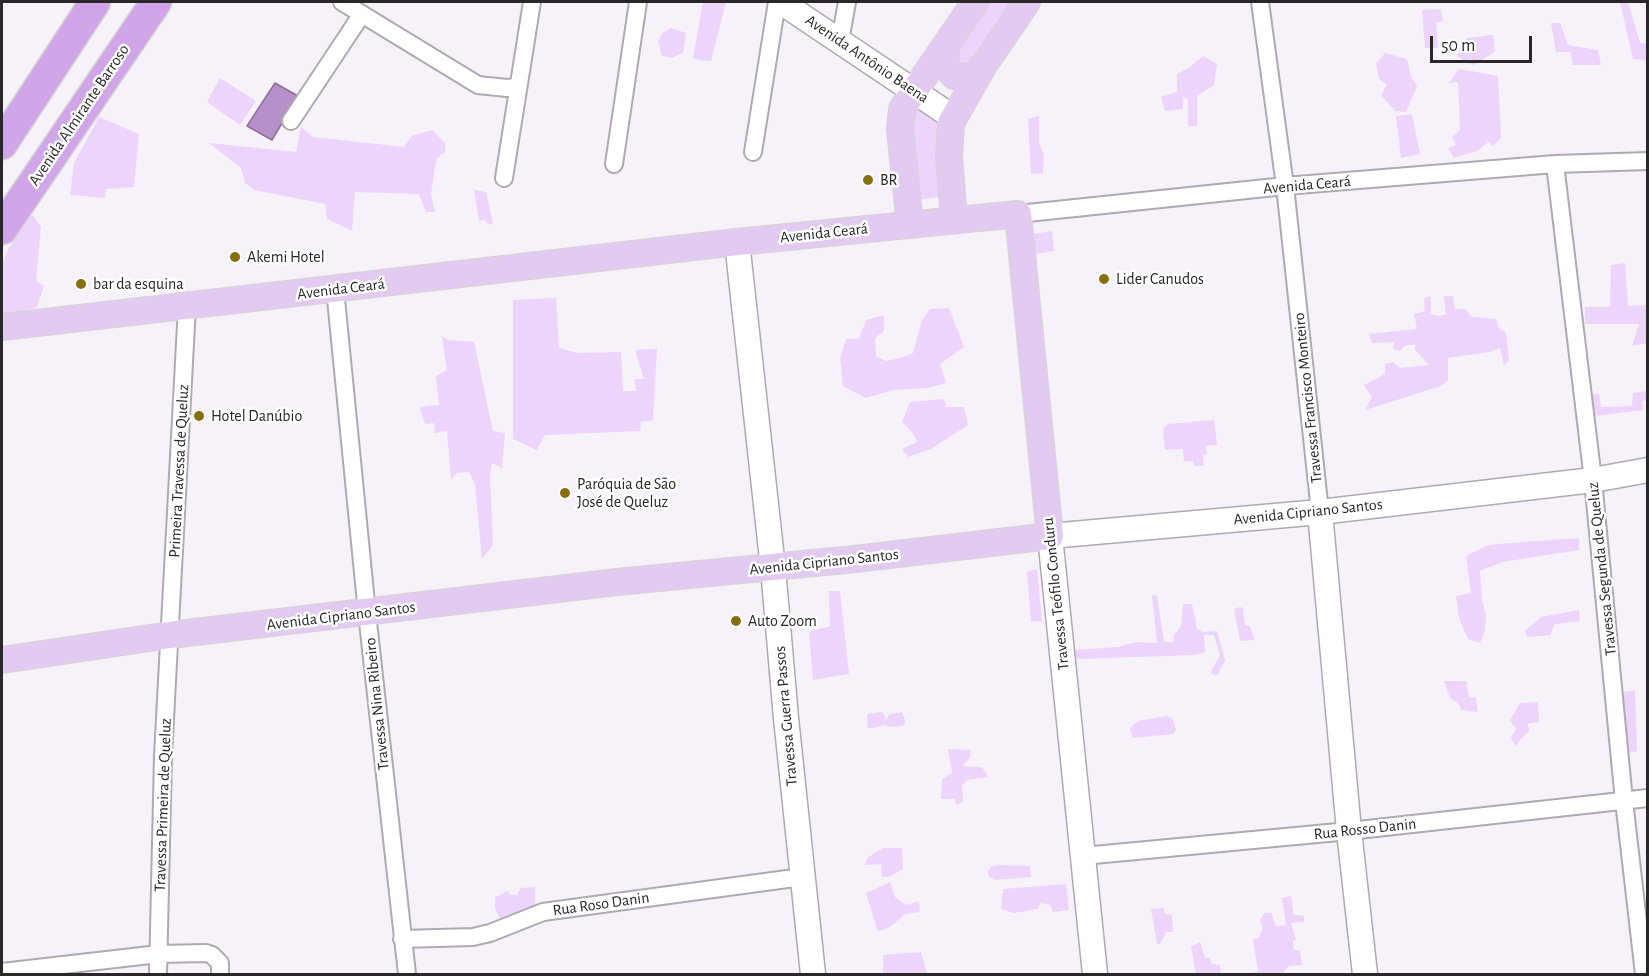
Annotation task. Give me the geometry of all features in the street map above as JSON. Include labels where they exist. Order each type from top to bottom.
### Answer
[{"type":"highway","points":[[2,144],[95,2]]},
{"type":"highway","name":"Avenida Almirante Barroso","points":[[2,229],[156,2]]},
{"type":"main road","points":[[910,225],[902,109],[975,2]]},
{"type":"main road","points":[[954,219],[949,140],[954,118],[984,66],[1027,2]]},
{"type":"main road","points":[[947,43],[946,67],[954,76],[974,75],[984,66]]},
{"type":"main road","name":"Avenida Ceará","points":[[2,327],[737,242],[1018,214]]},
{"type":"main road","name":"Travessa Teófilo Conduru","points":[[1018,214],[1050,536]]},
{"type":"main road","name":"Avenida Cipriano Santos","points":[[2,660],[170,635],[617,582],[773,568],[1050,536]]},
{"type":"street","points":[[342,2],[478,85],[517,87]]},
{"type":"street","points":[[504,178],[532,2]]},
{"type":"street","points":[[614,164],[638,2]]},
{"type":"street","points":[[753,152],[779,2]]},
{"type":"street","name":"Avenida Antônio Baena","points":[[779,2],[954,118]]},
{"type":"street","points":[[840,41],[847,2]]},
{"type":"street","name":"Travessa Francisco Monteiro","points":[[1260,2],[1285,186],[1320,512],[1349,831],[1365,975]]},
{"type":"street","points":[[291,121],[362,14]]},
{"type":"street","name":"Avenida Ceará","points":[[1018,214],[1285,186],[1555,164],[1647,161]]},
{"type":"street","name":"Travessa Segunda de Queluz","points":[[1555,164],[1593,480],[1624,801],[1644,975]]},
{"type":"street","name":"Travessa Guerra Passos","points":[[737,242],[773,568],[813,975]]},
{"type":"street","name":"Travessa Nina Ribeiro","points":[[335,289],[367,613],[407,975]]},
{"type":"street","name":"Primeira Travessa de Queluz","points":[[170,635],[187,306]]},
{"type":"street","name":"Avenida Cipriano Santos","points":[[1050,536],[1320,512],[1593,480],[1647,471]]},
{"type":"street","name":"Travessa Teófilo Conduru","points":[[1050,536],[1095,975]]},
{"type":"street","name":"Travessa Primeira de Queluz","points":[[158,975],[160,841],[170,635]]},
{"type":"street","name":"Rua Rosso Danin","points":[[1083,856],[1349,831],[1647,798]]},
{"type":"street","name":"Rua Roso Danin","points":[[402,939],[473,937],[490,933],[543,912],[802,877]]},
{"type":"street","points":[[2,972],[159,954],[206,953],[220,963],[220,975]]},
{"type":"shaded area","points":[[703,2],[726,2],[711,61],[693,59]]},
{"type":"shaded area","points":[[978,2],[1017,2],[974,66],[959,71],[953,39]]},
{"type":"shaded area","points":[[1620,2],[1628,2],[1640,43],[1647,43],[1647,60],[1633,59]]},
{"type":"shaded area","points":[[1441,9],[1443,21],[1436,23],[1438,48],[1425,48],[1422,10]]},
{"type":"shaded area","points":[[1551,23],[1560,23],[1568,45],[1598,50],[1601,65],[1573,65],[1570,52],[1556,52]]},
{"type":"shaded area","points":[[671,28],[686,33],[683,53],[672,58],[662,56],[658,42],[662,33]]},
{"type":"shaded area","points":[[1493,35],[1495,52],[1473,65],[1457,56],[1467,38]]},
{"type":"shaded area","points":[[1385,53],[1407,59],[1411,76],[1417,86],[1406,112],[1395,111],[1381,95],[1387,85],[1379,79],[1376,64]]},
{"type":"shaded area","points":[[1203,56],[1217,64],[1214,85],[1197,96],[1197,126],[1188,126],[1188,99],[1183,97],[1183,109],[1165,111],[1161,97],[1177,92],[1177,74],[1189,68]]},
{"type":"shaded area","points":[[1459,69],[1498,76],[1501,138],[1493,146],[1488,142],[1477,151],[1454,158],[1448,148],[1456,145],[1452,137],[1460,130],[1458,82],[1449,83]]},
{"type":"shaded area","points":[[220,78],[256,101],[240,125],[207,102]]},
{"type":"shaded area","points":[[275,83],[298,96],[272,140],[247,126]]},
{"type":"shaded area","points":[[917,102],[943,120],[943,197],[915,200],[910,111]]},
{"type":"shaded area","points":[[1412,114],[1420,154],[1401,158],[1396,116]]},
{"type":"shaded area","points":[[1039,116],[1039,143],[1044,155],[1043,173],[1031,174],[1028,119]]},
{"type":"shaded area","points":[[99,117],[139,134],[134,187],[106,189],[105,198],[70,195],[74,163]]},
{"type":"shaded area","points":[[301,127],[313,137],[404,147],[412,136],[432,130],[445,143],[445,153],[440,155],[436,161],[431,194],[435,212],[426,212],[419,194],[355,192],[352,231],[327,219],[325,204],[254,190],[245,183],[241,168],[209,143],[296,152]]},
{"type":"shaded area","points":[[474,190],[486,192],[493,223],[488,225],[485,220],[479,221]]},
{"type":"shaded area","points":[[33,215],[41,227],[36,281],[44,286],[37,307],[2,321],[2,263],[19,227]]},
{"type":"shaded area","points":[[1052,231],[1054,251],[1034,254],[1033,234]]},
{"type":"shaded area","points":[[1625,263],[1628,306],[1647,305],[1647,343],[1632,346],[1639,324],[1585,324],[1585,307],[1610,307],[1611,265]]},
{"type":"shaded area","points":[[1431,296],[1431,314],[1439,316],[1446,314],[1444,296],[1453,296],[1455,309],[1465,309],[1472,317],[1496,319],[1499,328],[1506,333],[1509,360],[1504,365],[1500,348],[1489,352],[1448,358],[1448,380],[1441,386],[1365,410],[1372,397],[1364,385],[1385,374],[1385,364],[1393,362],[1400,368],[1429,365],[1415,350],[1415,345],[1406,345],[1400,351],[1393,349],[1394,342],[1372,343],[1369,334],[1417,329],[1414,314],[1425,311],[1424,298]]},
{"type":"shaded area","points":[[556,298],[559,348],[578,353],[621,352],[623,391],[636,391],[634,379],[644,379],[635,350],[657,349],[653,420],[641,422],[640,431],[545,435],[537,450],[513,439],[513,300]]},
{"type":"shaded area","points":[[949,308],[964,347],[940,364],[946,383],[928,388],[893,390],[866,398],[843,386],[840,358],[846,339],[859,339],[866,320],[884,315],[884,331],[875,338],[876,356],[886,361],[913,353],[922,320],[930,309]]},
{"type":"shaded area","points":[[442,336],[448,340],[474,342],[493,431],[505,433],[502,468],[492,463],[490,476],[493,545],[482,559],[475,484],[469,472],[457,473],[451,479],[447,431],[435,433],[434,423],[425,424],[420,407],[439,405],[436,376],[447,370]]},
{"type":"shaded area","points":[[1647,391],[1647,400],[1642,401],[1643,410],[1594,416],[1590,395],[1599,394],[1601,407],[1632,406],[1633,393]]},
{"type":"shaded area","points":[[944,399],[946,407],[964,407],[968,425],[931,449],[908,457],[902,449],[917,442],[912,432],[902,422],[910,402]]},
{"type":"shaded area","points":[[1214,420],[1217,445],[1206,446],[1207,454],[1203,455],[1204,466],[1194,466],[1193,461],[1184,462],[1183,449],[1165,450],[1163,429],[1168,424]]},
{"type":"shaded area","points":[[1579,538],[1579,550],[1502,562],[1480,571],[1482,600],[1486,615],[1485,630],[1480,643],[1468,639],[1459,618],[1456,596],[1471,593],[1466,556],[1489,545]]},
{"type":"shaded area","points":[[1037,569],[1042,621],[1031,622],[1027,572]]},
{"type":"shaded area","points":[[829,591],[840,591],[849,674],[813,680],[809,632],[830,626]]},
{"type":"shaded area","points":[[1152,595],[1157,596],[1164,642],[1173,642],[1174,635],[1181,626],[1183,604],[1192,604],[1197,629],[1203,632],[1217,631],[1225,660],[1217,676],[1210,673],[1220,655],[1214,635],[1204,635],[1205,652],[1195,655],[1077,659],[1074,650],[1118,647],[1136,642],[1157,643]]},
{"type":"shaded area","points":[[1243,608],[1245,625],[1250,626],[1255,640],[1240,641],[1234,609]]},
{"type":"shaded area","points":[[1579,610],[1580,621],[1555,624],[1550,635],[1527,637],[1525,631],[1541,617]]},
{"type":"shaded area","points":[[1444,681],[1466,681],[1469,697],[1476,698],[1478,712],[1461,710],[1458,703],[1450,698]]},
{"type":"shaded area","points":[[1635,691],[1637,751],[1629,753],[1625,752],[1621,693]]},
{"type":"shaded area","points":[[1538,702],[1539,722],[1527,724],[1530,730],[1515,746],[1511,737],[1516,729],[1510,720],[1520,703]]},
{"type":"shaded area","points":[[882,712],[886,717],[884,722],[890,714],[902,712],[905,724],[868,728],[867,714]]},
{"type":"shaded area","points":[[1166,716],[1172,718],[1176,729],[1174,734],[1133,738],[1130,730],[1139,721]]},
{"type":"shaded area","points":[[948,749],[971,750],[970,757],[963,766],[982,767],[988,777],[967,780],[962,786],[963,801],[957,805],[954,799],[941,799],[942,779],[952,773]]},
{"type":"shaded area","points":[[883,848],[902,848],[903,869],[889,877],[882,877],[881,864],[865,865],[867,858]]},
{"type":"shaded area","points":[[997,865],[1030,866],[1031,877],[995,880],[989,877],[988,871]]},
{"type":"shaded area","points":[[890,882],[895,897],[906,905],[919,901],[920,912],[905,914],[890,927],[878,932],[866,893]]},
{"type":"shaded area","points":[[1066,884],[1069,910],[1053,912],[1050,905],[1040,903],[1038,909],[1014,913],[1001,909],[1003,889]]},
{"type":"shaded area","points":[[535,887],[535,908],[500,918],[495,908],[495,897],[508,891],[510,895],[517,895],[521,888]]},
{"type":"shaded area","points":[[1291,896],[1294,915],[1304,916],[1304,922],[1291,923],[1296,940],[1293,941],[1294,950],[1300,950],[1302,965],[1289,966],[1283,973],[1278,974],[1251,974],[1258,971],[1253,939],[1259,938],[1263,928],[1260,920],[1264,913],[1271,913],[1276,926],[1286,925],[1282,898]]},
{"type":"shaded area","points":[[1163,908],[1165,914],[1172,915],[1173,932],[1166,932],[1160,944],[1157,944],[1151,909]]},
{"type":"shaded area","points":[[1200,942],[1205,958],[1210,958],[1212,964],[1220,965],[1221,974],[1196,974],[1191,946]]},
{"type":"shaded area","points":[[921,952],[927,974],[883,974],[883,955]]},
{"type":"place","name":"BR","points":[[868,180]]},
{"type":"place","name":"Akemi Hotel","points":[[235,257]]},
{"type":"place","name":"Lider Canudos","points":[[1104,279]]},
{"type":"place","name":"bar da esquina","points":[[81,284]]},
{"type":"place","name":"Hotel Danúbio","points":[[199,416]]},
{"type":"place","name":"Paróquia de São José de Queluz","points":[[565,493]]},
{"type":"place","name":"Auto Zoom","points":[[736,621]]}]
